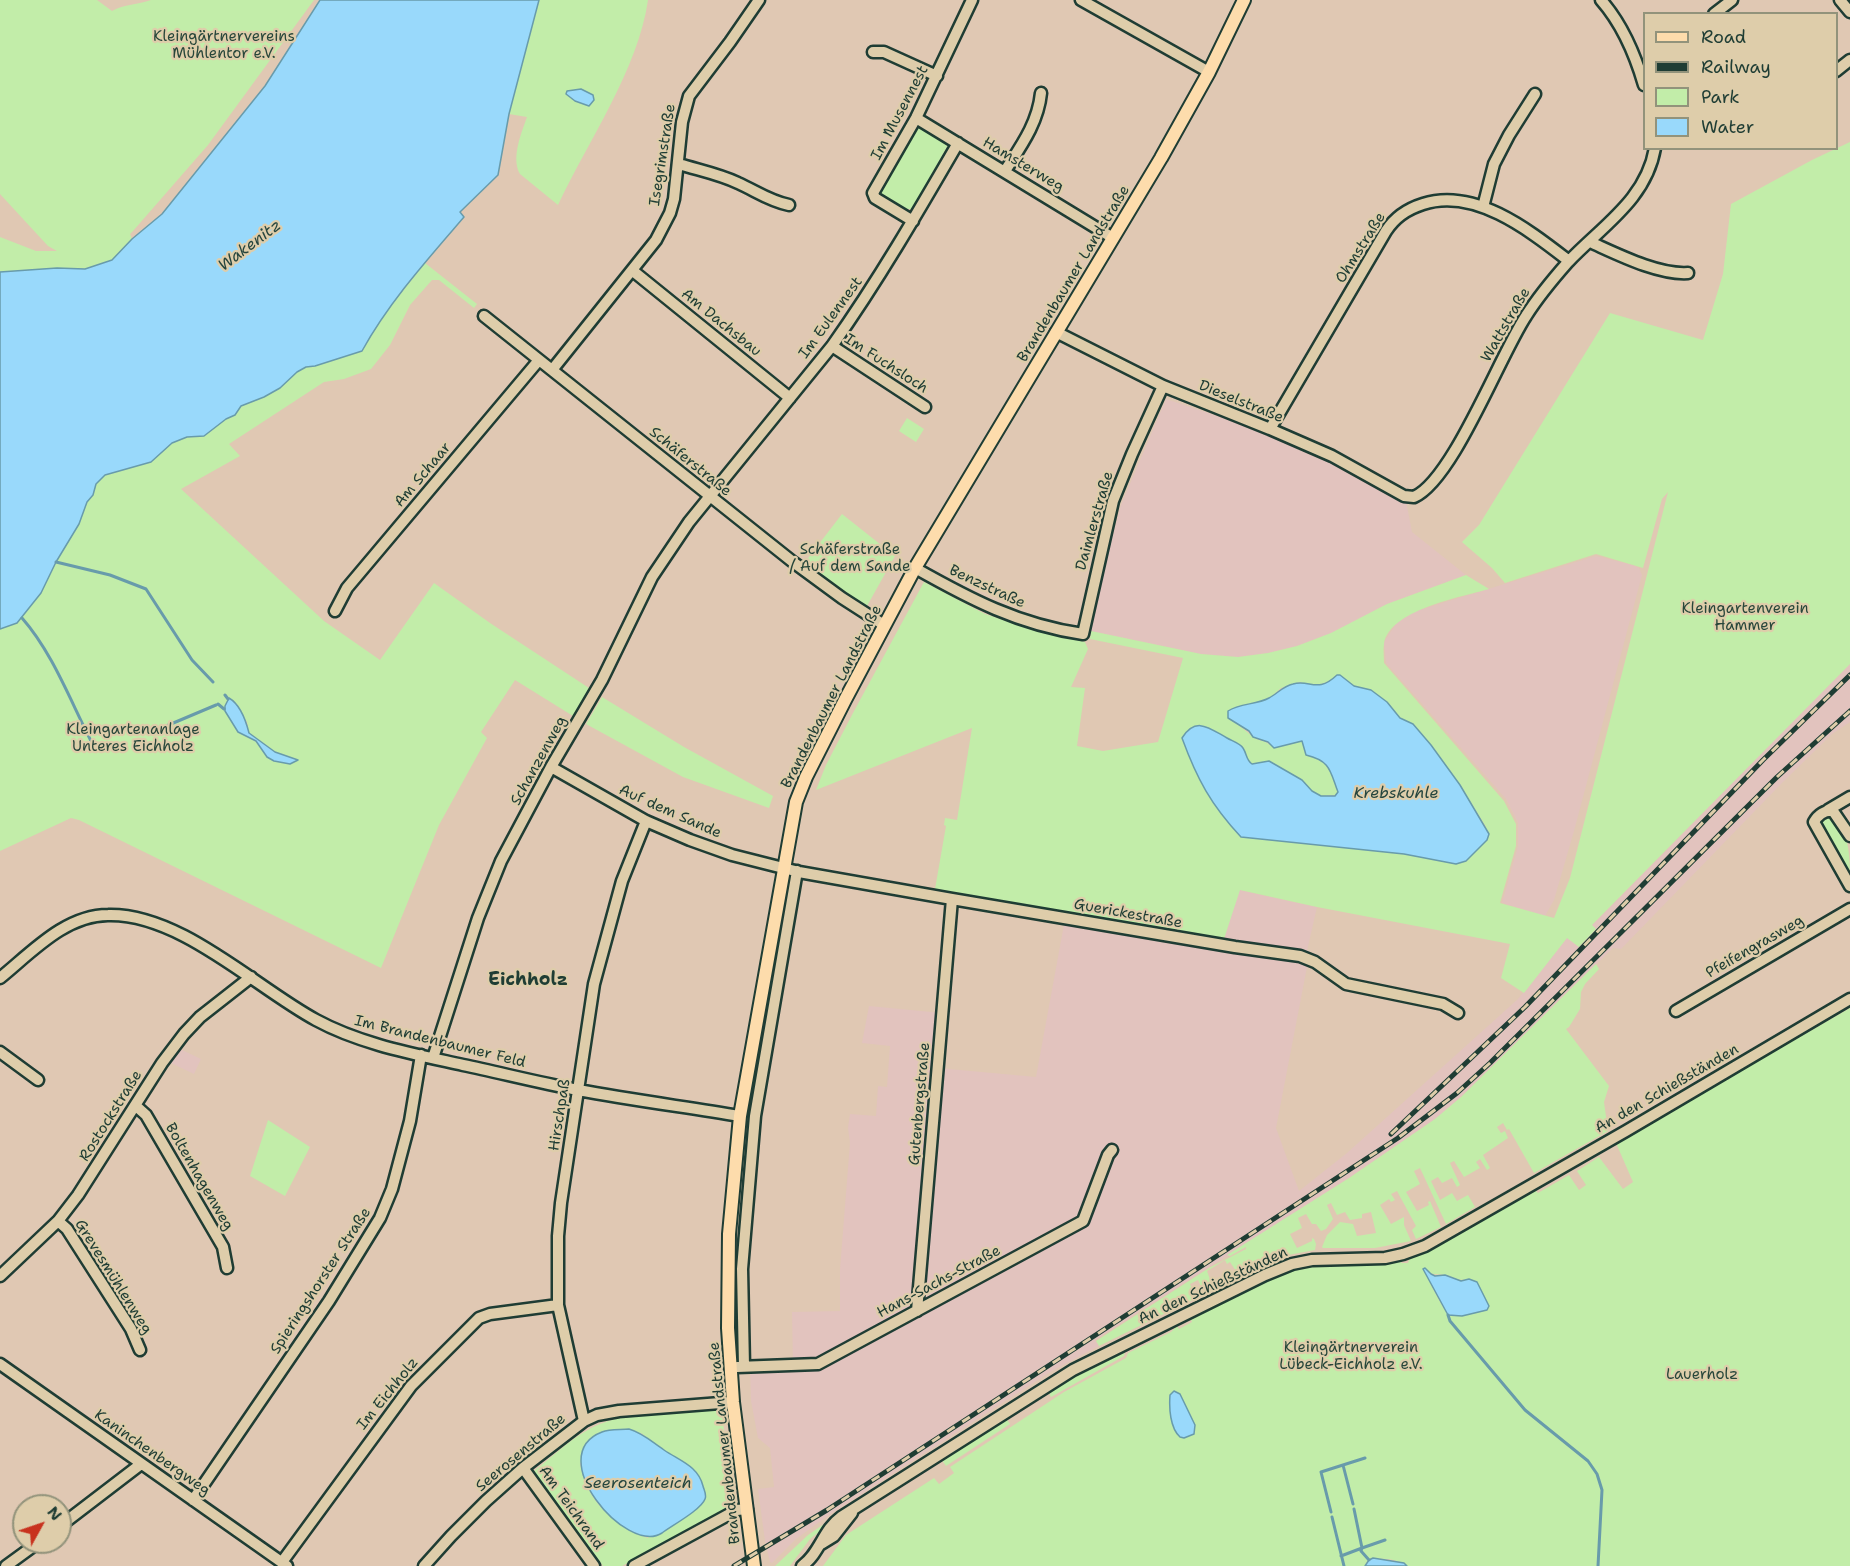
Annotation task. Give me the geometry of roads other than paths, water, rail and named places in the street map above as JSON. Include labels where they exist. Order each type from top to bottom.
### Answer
[{"type":"main road","name":"Brandenbaumer Landstraße","points":[[754,1566],[733,1402],[728,1269],[740,1116],[794,807],[801,787],[915,568],[1113,238],[1209,72],[1244,0]]},
{"type":"street","name":"Isegrimstraße","points":[[552,370],[656,240],[670,213],[679,165],[682,122],[689,96],[759,0]]},
{"type":"street","name":"Im Musennest","points":[[913,221],[873,196],[916,118],[972,0]]},
{"type":"street","points":[[1082,0],[1209,72]]},
{"type":"street","points":[[1601,0],[1640,56],[1643,78]]},
{"type":"street","points":[[1717,12],[1732,0]]},
{"type":"street","points":[[1840,0],[1850,12]]},
{"type":"street","points":[[873,52],[884,52],[937,76]]},
{"type":"street","points":[[1838,69],[1850,60]]},
{"type":"street","points":[[1005,171],[1030,131],[1039,110],[1041,93]]},
{"type":"street","points":[[1483,207],[1494,164],[1535,94]]},
{"type":"street","name":"Hamsterweg","points":[[916,118],[1113,238]]},
{"type":"street","name":"Im Eulennest","points":[[710,497],[832,346],[913,221],[958,143]]},
{"type":"street","name":"Wattstraße","points":[[1414,497],[1431,484],[1446,463],[1469,425],[1524,318],[1569,261],[1633,198],[1652,165],[1656,150]]},
{"type":"street","points":[[679,165],[724,177],[764,198],[789,205]]},
{"type":"street","name":"Ohmstraße","points":[[1270,429],[1391,223],[1405,212],[1429,202],[1454,201],[1483,207],[1530,231],[1569,261]]},
{"type":"street","points":[[1590,242],[1638,262],[1677,274],[1688,273]]},
{"type":"street","name":"Am Dachsbau","points":[[633,271],[790,398]]},
{"type":"street","name":"Schäferstraße","points":[[484,316],[825,586],[884,625]]},
{"type":"street","name":"Dieselstraße","points":[[1056,332],[1163,386],[1332,456],[1404,496],[1414,497]]},
{"type":"street","name":"Im Fuchsloch","points":[[832,346],[925,407]]},
{"type":"street","name":"Am Schaar","points":[[335,611],[347,588],[539,360]]},
{"type":"street","name":"Daimlerstraße","points":[[1083,634],[1113,501],[1163,386]]},
{"type":"street","name":"Schanzenweg","points":[[433,1058],[478,918],[501,861],[551,767],[602,680],[652,578],[672,546],[710,497]]},
{"type":"street","name":"Benzstraße","points":[[915,568],[994,610],[1039,625],[1083,634]]},
{"type":"street","name":"Auf dem Sande","points":[[551,767],[646,821],[732,855],[783,868]]},
{"type":"street","points":[[1850,797],[1817,817],[1814,822],[1850,886]]},
{"type":"street","points":[[1828,810],[1837,814],[1850,837]]},
{"type":"street","name":"Hirschpaß","points":[[584,1421],[558,1305],[558,1236],[561,1203],[594,984],[622,881],[646,821]]},
{"type":"street","name":"Guerickestraße","points":[[783,868],[952,899],[1300,956],[1315,962],[1346,984],[1443,1004],[1458,1013]]},
{"type":"street","name":"Brandenbaumer Landstraße","points":[[744,1366],[742,1269],[751,1146],[797,871]]},
{"type":"street","name":"Gutenbergstraße","points":[[917,1311],[952,899]]},
{"type":"street","name":"Pfeifengrasweg","points":[[1676,1011],[1850,909]]},
{"type":"street","name":"Im Brandenbaumer Feld","points":[[0,978],[61,930],[92,916],[135,917],[171,931],[222,958],[300,1011],[331,1028],[352,1036],[433,1058],[579,1090],[740,1116]]},
{"type":"street","name":"Rostockstraße","points":[[0,1276],[58,1221],[78,1195],[166,1056],[184,1034],[200,1017],[251,978]]},
{"type":"street","name":"An den Schießständen","points":[[806,1564],[821,1544],[834,1536],[856,1508],[1065,1374],[1292,1264],[1312,1260],[1385,1257],[1403,1254],[1425,1246],[1850,999]]},
{"type":"street","points":[[0,1052],[38,1080]]},
{"type":"street","name":"Spieringshorster Straße","points":[[193,1500],[328,1300],[380,1218],[392,1189],[410,1121],[421,1055]]},
{"type":"street","name":"Boltenhagenweg","points":[[136,1106],[146,1115],[223,1247],[227,1268]]},
{"type":"street","name":"Hans-Sachs-Straße","points":[[730,1367],[818,1364],[1083,1221],[1108,1155],[1112,1150]]},
{"type":"street","name":"Grevesmühlenweg","points":[[58,1221],[67,1229],[131,1329],[140,1350]]},
{"type":"street","name":"Im Eichholz","points":[[285,1564],[411,1386],[479,1318],[490,1314],[558,1305]]},
{"type":"street","name":"Kaninchenbergweg","points":[[0,1364],[285,1564]]},
{"type":"street","name":"Seerosenstraße","points":[[424,1566],[458,1529],[523,1468],[584,1421],[597,1415],[619,1411],[733,1402]]},
{"type":"street","points":[[72,1517],[141,1464]]},
{"type":"street","name":"Am Teichrand","points":[[523,1468],[594,1566]]},
{"type":"street","points":[[634,1566],[737,1510],[747,1509]]},
{"type":"street","points":[[6,1566],[22,1554]]},
{"type":"water","name":"Wakenitz","points":[[320,0],[539,0],[509,114],[498,175],[460,212],[464,217],[396,298],[362,351],[306,367],[280,388],[241,406],[235,415],[204,436],[187,437],[172,443],[151,462],[105,475],[96,484],[79,524],[56,562],[41,593],[17,623],[0,629],[0,272],[57,268],[85,269],[112,260],[132,239],[162,214],[265,86]]},
{"type":"water","points":[[581,89],[593,95],[594,100],[589,106],[575,101],[566,94],[567,91]]},
{"type":"water","name":"Krebskuhle","points":[[1337,675],[1354,686],[1371,690],[1387,702],[1400,718],[1413,724],[1460,785],[1489,834],[1487,840],[1466,861],[1456,864],[1404,854],[1241,837],[1213,802],[1199,779],[1182,738],[1192,727],[1209,728],[1240,745],[1252,764],[1269,761],[1302,780],[1312,791],[1321,796],[1335,796],[1338,792],[1328,768],[1320,760],[1306,755],[1302,741],[1274,748],[1268,742],[1253,737],[1249,731],[1228,718],[1228,711],[1264,700],[1289,685],[1324,684]]},
{"type":"water","points":[[229,698],[240,709],[249,733],[275,752],[298,760],[290,764],[274,761],[267,757],[256,741],[238,732],[225,711]]},
{"type":"water","points":[[1425,1268],[1435,1276],[1445,1275],[1461,1281],[1469,1279],[1477,1282],[1489,1306],[1487,1310],[1462,1316],[1448,1315],[1423,1269]]},
{"type":"water","points":[[1174,1391],[1180,1394],[1195,1425],[1194,1434],[1184,1438],[1177,1433],[1171,1418],[1170,1395]]},
{"type":"water","name":"Seerosenteich","points":[[629,1429],[643,1435],[693,1469],[701,1479],[705,1491],[705,1499],[698,1508],[662,1533],[647,1536],[629,1530],[611,1517],[596,1500],[585,1480],[581,1461],[586,1444],[602,1432]]},
{"type":"water","points":[[1373,1558],[1404,1563],[1407,1566],[1365,1566]]},
{"type":"waterway","points":[[56,562],[110,575],[146,589],[192,660],[213,682]]},
{"type":"waterway","points":[[22,618],[33,631],[60,677],[91,741]]},
{"type":"waterway","points":[[225,695],[228,699]]},
{"type":"waterway","points":[[218,704],[224,709]]},
{"type":"waterway","points":[[152,732],[216,705]]},
{"type":"waterway","points":[[1448,1315],[1450,1321],[1525,1410],[1588,1461],[1597,1474],[1602,1490],[1598,1566]]},
{"type":"waterway","points":[[1353,1504],[1343,1465],[1365,1458]]},
{"type":"waterway","points":[[1331,1512],[1321,1472],[1343,1465]]},
{"type":"waterway","points":[[1341,1556],[1362,1548],[1354,1509]]},
{"type":"waterway","points":[[1332,1517],[1344,1566]]},
{"type":"waterway","points":[[1369,1560],[1361,1551],[1362,1548],[1385,1540]]},
{"type":"railway","points":[[1391,1134],[1525,1007],[1763,760],[1850,675]]},
{"type":"railway","points":[[734,1566],[827,1510],[1398,1138],[1457,1093],[1490,1063],[1777,777],[1850,711]]},
{"type":"district","name":"Eichholz","points":[[528,980]]},
{"type":"park label","name":"Kleingärtnervereins Mühlentor e.V.","points":[[224,46]]},
{"type":"park label","name":"Schäferstraße / Auf dem Sande","points":[[850,558]]},
{"type":"park label","name":"Kleingartenverein Hammer","points":[[1745,618]]},
{"type":"park label","name":"Kleingartenanlage Unteres Eichholz","points":[[133,738]]},
{"type":"park label","name":"Kleingärtnerverein Lübeck-Eichholz e.V.","points":[[1351,1356]]},
{"type":"park label","name":"Lauerholz","points":[[1702,1375]]}]
